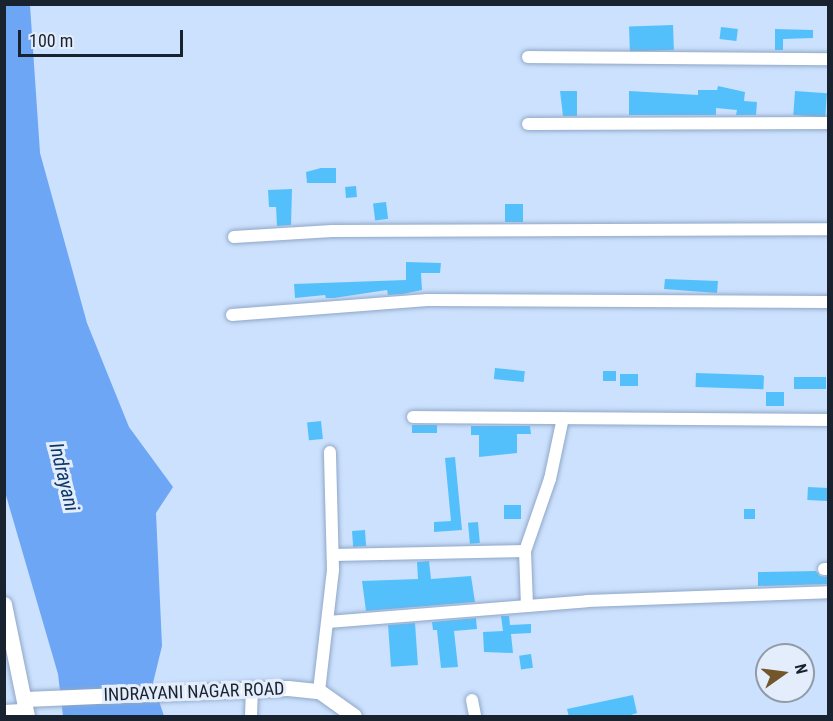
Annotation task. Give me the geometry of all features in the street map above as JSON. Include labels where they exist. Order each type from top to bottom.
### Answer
[{"type":"street","points":[[528,57],[828,59]]},
{"type":"street","points":[[528,124],[828,123]]},
{"type":"street","points":[[234,237],[343,231],[828,229]]},
{"type":"street","points":[[232,315],[427,300],[828,302]]},
{"type":"street","points":[[413,417],[828,420]]},
{"type":"street","points":[[527,606],[525,551],[550,479],[563,418]]},
{"type":"street","points":[[330,452],[333,555],[328,622],[319,691],[354,717]]},
{"type":"street","points":[[333,555],[525,551]]},
{"type":"street","points":[[328,622],[527,606],[828,592]]},
{"type":"street","points":[[4,604],[26,709],[4,711]]},
{"type":"street","points":[[248,688],[251,717]]},
{"type":"street","name":"INDRAYANI NAGAR ROAD","points":[[26,709],[40,698],[248,688],[319,691]]},
{"type":"street","points":[[472,700],[475,717]]},
{"type":"water","name":"Indrayani","points":[[5,5],[30,5],[40,153],[87,323],[129,427],[173,487],[156,513],[162,646],[153,683],[164,716],[63,716],[58,674],[5,492]]},
{"type":"building","points":[[673,25],[674,50],[630,52],[629,27]]},
{"type":"building","points":[[721,27],[738,29],[736,41],[720,39]]},
{"type":"building","points":[[775,29],[813,30],[813,38],[783,39],[783,50],[775,50]]},
{"type":"building","points":[[718,86],[745,92],[744,101],[757,102],[756,115],[736,115],[737,110],[716,108],[716,115],[629,115],[629,91],[698,95],[698,90],[717,90]]},
{"type":"building","points":[[560,91],[577,91],[577,116],[563,116]]},
{"type":"building","points":[[795,91],[827,93],[825,117],[793,115]]},
{"type":"building","points":[[321,168],[336,168],[336,183],[307,183],[306,172]]},
{"type":"building","points":[[356,186],[357,197],[346,198],[345,187]]},
{"type":"building","points":[[292,189],[291,225],[277,226],[276,207],[269,207],[268,190]]},
{"type":"building","points":[[386,202],[388,219],[375,220],[373,204]]},
{"type":"building","points":[[505,204],[523,204],[523,222],[505,222]]},
{"type":"building","points":[[406,262],[441,263],[440,273],[421,273],[422,290],[403,294],[388,295],[387,290],[334,298],[326,298],[325,295],[295,298],[294,284],[406,280]]},
{"type":"building","points":[[665,279],[718,281],[717,293],[664,289]]},
{"type":"building","points":[[495,368],[525,371],[524,382],[494,379]]},
{"type":"building","points":[[603,371],[616,371],[616,381],[603,381]]},
{"type":"building","points":[[696,373],[764,375],[763,389],[696,387]]},
{"type":"building","points":[[620,374],[638,374],[638,386],[620,386]]},
{"type":"building","points":[[794,377],[826,377],[826,389],[794,389]]},
{"type":"building","points":[[766,392],[784,392],[784,406],[766,406]]},
{"type":"building","points":[[321,421],[323,439],[309,440],[307,422]]},
{"type":"building","points":[[412,425],[437,425],[437,433],[412,433]]},
{"type":"building","points":[[471,426],[530,426],[531,434],[517,434],[517,453],[479,457],[479,435],[471,435]]},
{"type":"building","points":[[455,457],[462,530],[434,532],[434,522],[451,521],[445,458]]},
{"type":"building","points":[[808,487],[828,488],[827,501],[807,500]]},
{"type":"building","points":[[504,505],[521,505],[521,519],[504,519]]},
{"type":"building","points":[[744,509],[755,509],[755,519],[744,519]]},
{"type":"building","points":[[478,522],[480,543],[470,544],[468,523]]},
{"type":"building","points":[[365,530],[366,546],[353,547],[352,531]]},
{"type":"building","points":[[429,561],[431,579],[471,576],[475,602],[366,611],[362,581],[418,579],[417,562]]},
{"type":"building","points":[[816,571],[820,576],[828,577],[828,584],[758,586],[758,572]]},
{"type":"building","points":[[501,616],[509,616],[510,625],[531,624],[531,633],[511,634],[513,653],[484,652],[483,632],[503,631]]},
{"type":"building","points":[[476,618],[477,629],[454,631],[458,667],[441,668],[437,630],[433,630],[432,622]]},
{"type":"building","points":[[415,623],[418,665],[391,667],[388,625]]},
{"type":"building","points":[[531,654],[533,668],[521,670],[519,656]]},
{"type":"building","points":[[633,695],[637,713],[625,717],[569,717],[567,709]]}]
